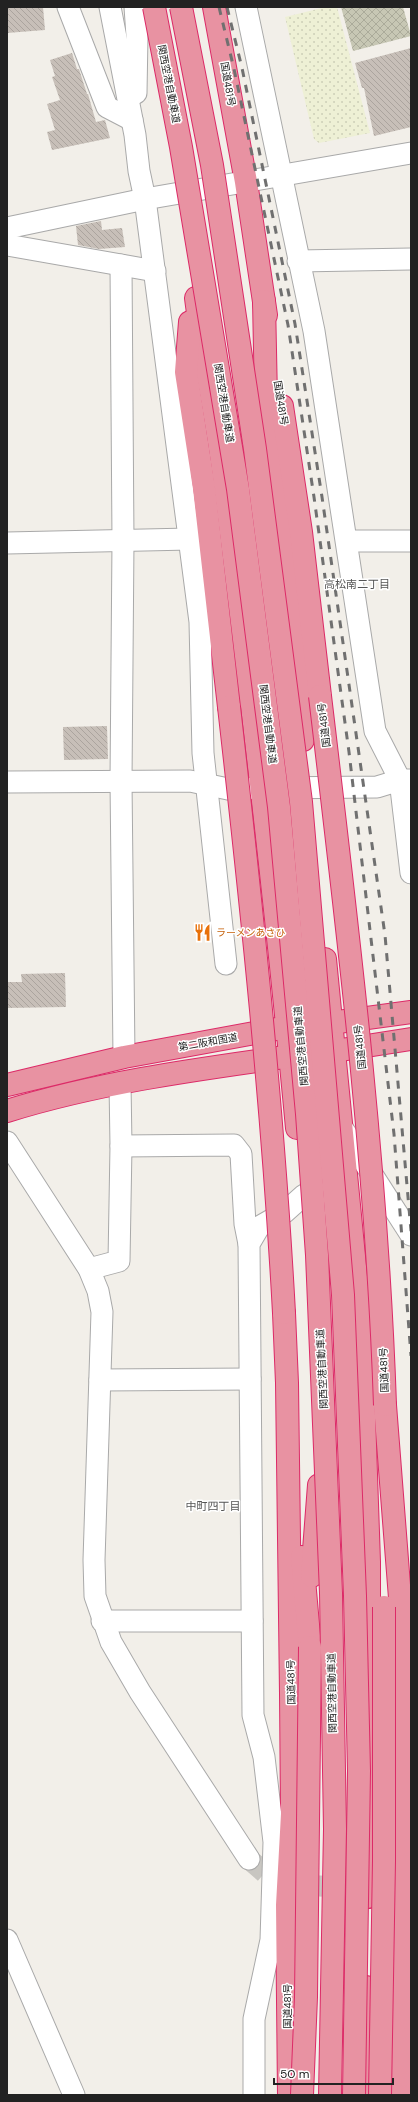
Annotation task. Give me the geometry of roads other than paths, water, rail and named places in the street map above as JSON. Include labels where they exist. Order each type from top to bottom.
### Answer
[{"type":"highway","name":"国道481号","points":[[145,7],[180,194],[193,273],[186,372],[204,488],[252,907],[269,1096],[284,1313],[287,1383],[292,1806],[287,1904],[289,2095]]},
{"type":"highway","name":"関西空港自動車道","points":[[154,7],[181,147],[238,489],[279,807],[305,1090],[317,1255],[331,1593],[335,1829],[330,2095]]},
{"type":"highway","name":"関西空港自動車道","points":[[181,7],[212,165],[255,448],[301,802],[343,1295],[355,1596],[359,1763],[354,2095]]},
{"type":"highway","name":"国道481号","points":[[214,7],[246,182],[301,532],[364,1084],[382,1308],[386,1439],[402,1627],[404,1793],[402,2095]]},
{"type":"highway","points":[[193,273],[203,352],[225,482],[262,788],[314,1286],[322,1458],[326,1631],[323,2095]]},
{"type":"highway","points":[[264,301],[266,399],[284,538],[361,1328],[369,1577],[369,1840],[366,1957],[368,2095]]},
{"type":"highway","name":"第二阪和国道","points":[[7,1085],[124,1057],[288,1027],[411,1012]]},
{"type":"highway","points":[[7,1111],[56,1097],[120,1083],[203,1068],[334,1051],[411,1039]]},
{"type":"highway","points":[[287,1383],[310,1647]]},
{"type":"highway","points":[[365,1437],[384,1607]]},
{"type":"highway","points":[[380,2095],[384,1861],[384,1607],[386,1439]]},
{"type":"highway","points":[[302,2095],[306,1997],[310,1647],[313,1563],[322,1458]]},
{"type":"street","points":[[68,7],[107,107],[133,128]]},
{"type":"street","points":[[110,7],[145,199],[190,539],[200,622],[203,753],[226,964]]},
{"type":"street","points":[[133,128],[137,36],[135,7]]},
{"type":"street","points":[[246,7],[298,261],[314,331],[375,731],[406,780],[411,873]]},
{"type":"street","points":[[7,228],[145,199],[411,153]]},
{"type":"street","points":[[7,244],[155,271]]},
{"type":"street","points":[[298,261],[411,259]]},
{"type":"street","points":[[121,264],[123,541],[121,781],[124,1057]]},
{"type":"street","points":[[7,543],[190,539]]},
{"type":"street","points":[[347,541],[411,541]]},
{"type":"street","points":[[7,782],[190,780],[228,789],[377,787],[406,780]]},
{"type":"street","points":[[89,1269],[119,1261],[121,1146],[120,1083]]},
{"type":"street","points":[[341,1126],[411,1235]]},
{"type":"street","points":[[7,1142],[89,1269],[98,1291],[102,1312],[94,1560],[95,1596],[102,1621],[111,1642],[140,1692],[248,1859]]},
{"type":"street","points":[[121,1146],[234,1145],[241,1154],[245,1224],[249,1244],[253,1715],[264,1757],[274,1842],[271,1940],[254,2019],[254,2095]]},
{"type":"street","points":[[249,1244],[259,1227],[285,1212],[304,1195]]},
{"type":"street","points":[[100,1380],[250,1379]]},
{"type":"street","points":[[102,1621],[252,1621]]},
{"type":"street","points":[[7,1940],[74,2095]]},
{"type":"tunnel","points":[[249,1859],[265,1873],[285,1884],[352,1888]]},
{"type":"railway","points":[[219,7],[234,69],[288,325],[314,497],[349,752],[394,1134],[411,1356]]},
{"type":"railway","points":[[227,7],[242,68],[295,324],[322,497],[385,935],[411,1231]]},
{"type":"place","name":"ラーメンあさひ","points":[[203,932]]},
{"type":"district","name":"高松南二丁目","points":[[357,584]]},
{"type":"district","name":"中町四丁目","points":[[213,1506]]}]
